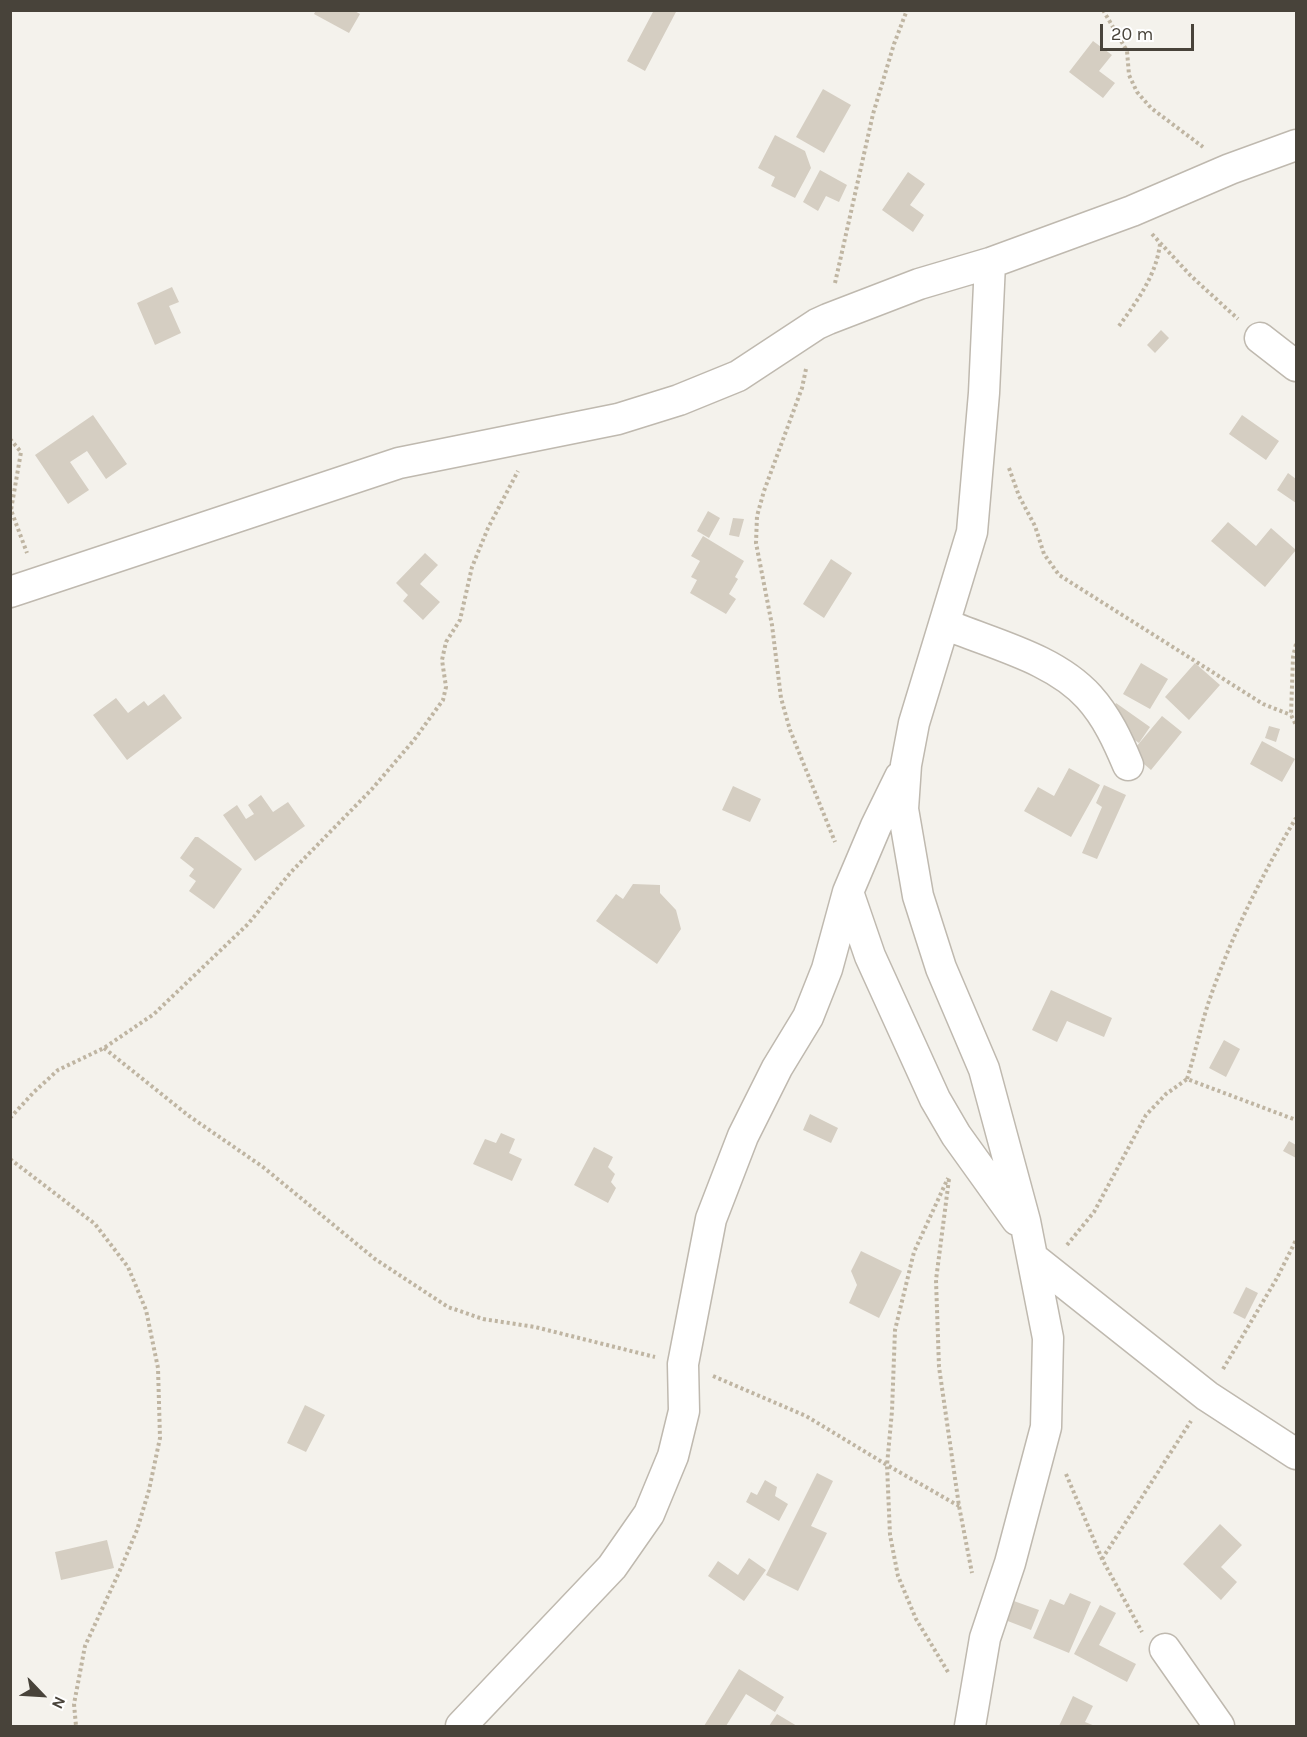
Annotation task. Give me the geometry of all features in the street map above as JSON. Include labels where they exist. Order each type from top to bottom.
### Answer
[{"type":"street","points":[[23,587],[399,463],[618,419],[679,400],[738,376],[823,322],[920,284],[990,262],[1132,211],[1230,169],[1296,145]]},
{"type":"street","points":[[971,1719],[986,1638],[1010,1563],[1046,1427],[1048,1338],[1033,1258],[984,1069],[941,968],[918,896],[903,809],[906,765],[914,723],[972,532],[984,393],[990,262]]},
{"type":"street","points":[[1260,338],[1296,366]]},
{"type":"street","points":[[945,624],[1043,663],[1089,696],[1116,737],[1128,765]]},
{"type":"street","points":[[461,1726],[612,1567],[649,1514],[673,1456],[684,1411],[683,1364],[711,1219],[743,1136],[777,1068],[808,1017],[827,969],[848,892],[876,826],[906,765]]},
{"type":"street","points":[[848,892],[870,956],[935,1099],[1033,1258],[1207,1396],[1296,1454]]},
{"type":"street","points":[[1156,1644],[1219,1726]]},
{"type":"path","points":[[848,892],[833,833],[790,730],[781,698],[772,625],[756,543],[757,516],[823,322],[873,114],[907,10]]},
{"type":"path","points":[[1103,10],[1126,51],[1129,75],[1137,92],[1151,108],[1230,169]]},
{"type":"path","points":[[1132,211],[1191,276],[1260,338]]},
{"type":"path","points":[[1119,327],[1147,285],[1158,258],[1160,243]]},
{"type":"path","points":[[10,1118],[58,1070],[104,1048],[154,1014],[248,924],[291,872],[372,789],[414,740],[443,700],[446,687],[442,660],[446,642],[460,620],[472,567],[484,537],[512,484],[531,436]]},
{"type":"path","points":[[10,439],[21,452],[11,510],[23,538],[23,587]]},
{"type":"path","points":[[1009,465],[1019,496],[1035,526],[1044,554],[1059,574],[1263,704],[1291,715]]},
{"type":"path","points":[[1296,644],[1293,657],[1291,715],[1296,724]]},
{"type":"path","points":[[1033,1258],[1094,1212],[1146,1115],[1166,1094],[1186,1079],[1197,1050],[1208,1005],[1231,945],[1260,882],[1296,818]]},
{"type":"path","points":[[104,1048],[189,1116],[262,1167],[375,1258],[447,1307],[483,1319],[535,1327],[683,1364],[806,1416],[886,1466],[959,1506]]},
{"type":"path","points":[[1186,1079],[1296,1120]]},
{"type":"path","points":[[10,1159],[95,1224],[128,1267],[146,1310],[158,1368],[160,1438],[149,1490],[121,1568],[85,1646],[74,1704],[76,1726]]},
{"type":"path","points":[[971,1719],[926,1636],[898,1576],[890,1535],[886,1466],[892,1411],[897,1320],[914,1252],[950,1173],[936,1280],[939,1366],[959,1506],[975,1583]]},
{"type":"path","points":[[1065,1471],[1102,1559],[1156,1644]]},
{"type":"building","points":[[316,10],[353,10],[360,14],[349,33],[314,14]]},
{"type":"building","points":[[654,10],[677,10],[645,71],[627,61]]},
{"type":"building","points":[[1093,41],[1112,55],[1099,71],[1115,83],[1103,98],[1069,72]]},
{"type":"building","points":[[823,89],[851,105],[824,153],[796,137]]},
{"type":"building","points":[[775,135],[805,151],[811,168],[795,198],[771,186],[775,177],[758,168]]},
{"type":"building","points":[[820,170],[847,185],[839,202],[826,196],[818,211],[803,202]]},
{"type":"building","points":[[908,172],[925,184],[910,205],[924,215],[913,232],[882,210]]},
{"type":"building","points":[[172,287],[179,302],[169,306],[181,333],[155,345],[137,303]]},
{"type":"building","points":[[1161,330],[1169,338],[1155,353],[1147,345]]},
{"type":"building","points":[[93,415],[127,464],[106,479],[87,451],[70,462],[89,490],[68,504],[35,455]]},
{"type":"building","points":[[1242,415],[1279,441],[1266,460],[1229,434]]},
{"type":"building","points":[[1288,473],[1296,479],[1296,503],[1277,490]]},
{"type":"building","points":[[708,511],[720,518],[709,538],[697,531]]},
{"type":"building","points":[[733,518],[744,519],[739,537],[729,535]]},
{"type":"building","points":[[1228,522],[1256,546],[1271,528],[1296,550],[1265,587],[1211,541]]},
{"type":"building","points":[[703,536],[744,561],[735,577],[738,579],[729,594],[736,599],[726,614],[690,593],[697,580],[691,577],[700,561],[691,556]]},
{"type":"building","points":[[425,553],[438,565],[420,584],[440,602],[423,620],[403,601],[408,595],[396,583]]},
{"type":"building","points":[[831,559],[852,573],[824,618],[803,604]]},
{"type":"building","points":[[1141,663],[1168,679],[1150,709],[1123,694]]},
{"type":"building","points":[[1195,663],[1220,685],[1189,720],[1165,697]]},
{"type":"building","points":[[164,694],[182,718],[127,760],[93,715],[116,698],[128,713],[144,701],[148,706]]},
{"type":"building","points":[[1116,703],[1150,727],[1139,743],[1105,720]]},
{"type":"building","points":[[1162,716],[1182,732],[1151,770],[1131,753]]},
{"type":"building","points":[[1269,726],[1280,729],[1276,742],[1265,738]]},
{"type":"building","points":[[1262,741],[1295,759],[1282,782],[1250,764]]},
{"type":"building","points":[[1069,768],[1100,785],[1071,837],[1024,811],[1038,787],[1054,796]]},
{"type":"building","points":[[1104,785],[1126,795],[1097,859],[1082,853],[1102,807],[1096,803]]},
{"type":"building","points":[[733,786],[761,799],[750,822],[722,810]]},
{"type":"building","points":[[261,795],[273,812],[288,802],[305,826],[255,861],[223,815],[237,805],[246,819],[254,814],[248,805]]},
{"type":"building","points":[[195,837],[242,869],[214,909],[189,891],[196,881],[189,876],[194,869],[180,858]]},
{"type":"building","points":[[633,884],[660,885],[660,893],[676,910],[681,929],[657,964],[596,921],[616,894],[623,899]]},
{"type":"building","points":[[1051,990],[1112,1018],[1104,1037],[1067,1021],[1057,1042],[1032,1030]]},
{"type":"building","points":[[1224,1040],[1240,1049],[1226,1077],[1209,1068]]},
{"type":"building","points":[[810,1114],[838,1128],[831,1143],[803,1130]]},
{"type":"building","points":[[501,1133],[515,1139],[509,1153],[522,1159],[512,1181],[473,1164],[485,1139],[496,1143]]},
{"type":"building","points":[[1289,1141],[1296,1145],[1296,1158],[1283,1151]]},
{"type":"building","points":[[594,1147],[613,1157],[608,1167],[615,1174],[611,1182],[616,1188],[608,1203],[574,1185]]},
{"type":"building","points":[[861,1251],[902,1271],[879,1318],[849,1303],[857,1285],[851,1271]]},
{"type":"building","points":[[1246,1287],[1258,1293],[1245,1319],[1233,1313]]},
{"type":"building","points":[[305,1405],[325,1415],[306,1452],[287,1443]]},
{"type":"building","points":[[817,1473],[833,1481],[811,1526],[827,1533],[798,1591],[766,1575]]},
{"type":"building","points":[[765,1480],[777,1487],[775,1496],[788,1504],[779,1521],[746,1502],[751,1492],[757,1495]]},
{"type":"building","points":[[1220,1524],[1242,1545],[1221,1567],[1237,1582],[1221,1600],[1183,1564]]},
{"type":"building","points":[[107,1540],[114,1568],[61,1580],[55,1552]]},
{"type":"building","points":[[749,1558],[766,1570],[744,1601],[708,1576],[718,1561],[738,1575]]},
{"type":"building","points":[[1070,1593],[1091,1602],[1069,1653],[1033,1638],[1050,1599],[1064,1605]]},
{"type":"building","points":[[1011,1600],[1039,1610],[1031,1630],[987,1613]]},
{"type":"building","points":[[1100,1605],[1116,1613],[1099,1645],[1136,1664],[1127,1682],[1074,1654]]},
{"type":"building","points":[[739,1669],[784,1697],[775,1712],[746,1694],[726,1726],[704,1726]]},
{"type":"building","points":[[1073,1696],[1093,1706],[1085,1722],[1095,1726],[1059,1726]]},
{"type":"building","points":[[777,1714],[797,1726],[769,1726]]}]
